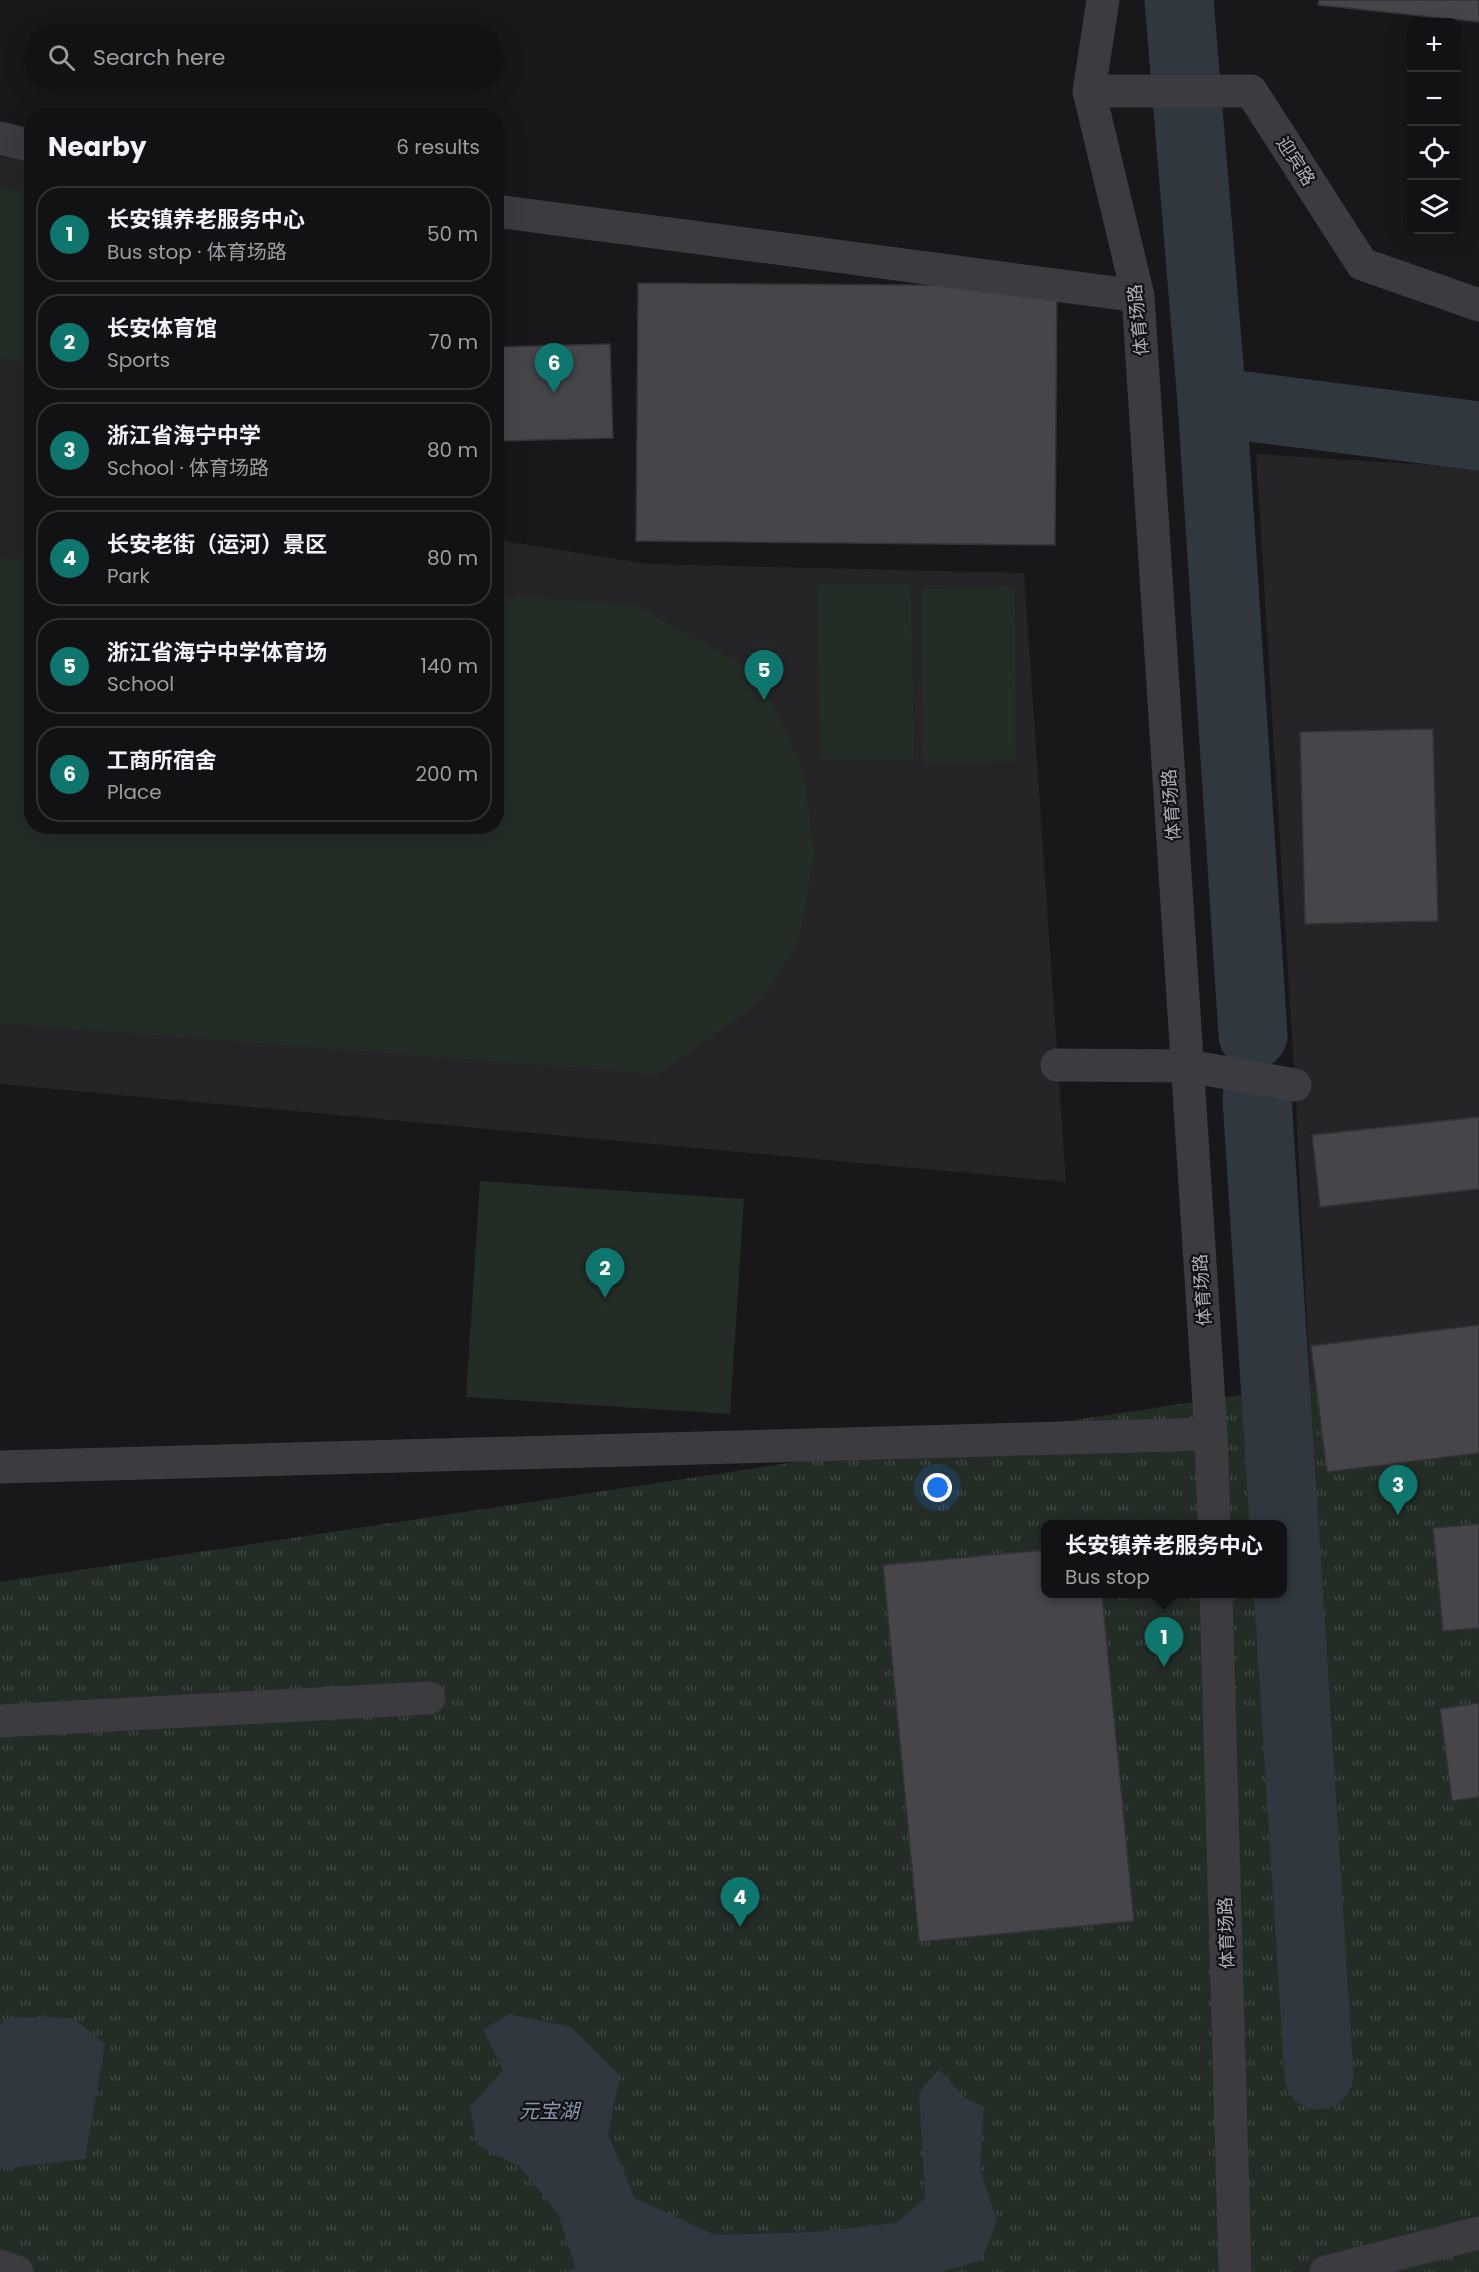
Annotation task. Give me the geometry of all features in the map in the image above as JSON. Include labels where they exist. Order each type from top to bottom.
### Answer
[{"type":"street","points":[[1089,91],[1103,0]]},
{"type":"street","name":"迎宾路","points":[[1089,91],[1251,91],[1362,264],[1479,305]]},
{"type":"street","name":"体育场路","points":[[1089,91],[1138,296],[1211,1434],[1214,1520]]},
{"type":"street","points":[[0,138],[24,144]]},
{"type":"street","points":[[504,212],[1138,296]]},
{"type":"street","points":[[1058,1065],[1188,1066],[1295,1085]]},
{"type":"street","points":[[0,1467],[1211,1434]]},
{"type":"street","name":"体育场路","points":[[1216,1598],[1235,2272]]},
{"type":"street","points":[[0,1721],[429,1698]]},
{"type":"street","points":[[1326,2272],[1479,2233]]},
{"type":"street","points":[[0,2266],[18,2272]]},
{"type":"shaded area","points":[[0,156],[24,161],[24,834],[504,834],[504,541],[648,564],[1024,573],[1066,1182],[0,1084]]},
{"type":"shaded area","points":[[1256,454],[1479,468],[1479,1946],[1339,1955],[1295,1085]]},
{"type":"green space","points":[[0,186],[24,191],[24,362],[0,358]]},
{"type":"green space","points":[[0,558],[24,560],[24,834],[504,834],[504,596],[638,606],[758,674],[803,768],[814,854],[799,941],[758,1003],[659,1074],[0,1023]]},
{"type":"green space","points":[[817,585],[911,585],[914,759],[820,759]]},
{"type":"green space","points":[[1015,587],[1016,761],[923,763],[921,589]]},
{"type":"green space","points":[[480,1181],[744,1199],[730,1414],[466,1397]]},
{"type":"green space","points":[[1479,1359],[1479,2272],[0,2272],[0,1582]]},
{"type":"water","name":"元宝湖","points":[[509,2014],[571,2027],[620,2076],[608,2135],[635,2198],[715,2235],[815,2232],[896,2223],[925,2198],[919,2092],[939,2069],[965,2098],[984,2107],[980,2168],[997,2221],[982,2260],[941,2272],[571,2272],[575,2265],[558,2214],[519,2166],[477,2145],[470,2107],[503,2070],[483,2030]]},
{"type":"water","points":[[10,2017],[73,2018],[105,2044],[85,2159],[0,2169],[0,2025]]},
{"type":"building","points":[[1319,0],[1479,0],[1479,22],[1461,20],[1461,18],[1441,18],[1318,5]]},
{"type":"building","points":[[638,283],[1057,286],[1055,545],[636,541]]},
{"type":"building","points":[[610,344],[613,438],[504,441],[504,347]]},
{"type":"building","points":[[1433,729],[1438,921],[1305,924],[1300,732]]},
{"type":"building","points":[[1479,1117],[1479,1189],[1320,1207],[1312,1135]]},
{"type":"building","points":[[1479,1325],[1479,1453],[1327,1472],[1311,1346]]},
{"type":"building","points":[[1479,1524],[1479,1628],[1443,1631],[1433,1528]]},
{"type":"building","points":[[1041,1550],[1041,1598],[1102,1598],[1134,1921],[919,1942],[883,1565]]},
{"type":"building","points":[[1479,1703],[1479,1797],[1452,1801],[1440,1709]]},
{"type":"waterway","points":[[1179,0],[1212,402]]},
{"type":"waterway","points":[[1253,1035],[1212,402],[1479,436]]},
{"type":"waterway","points":[[1257,1098],[1284,1520]]},
{"type":"waterway","points":[[1287,1571],[1319,2075]]},
{"type":"place","name":"工商所宿舍","points":[[554,393]]},
{"type":"place","name":"浙江省海宁中学体育场","points":[[764,700]]},
{"type":"place","name":"长安体育馆","points":[[605,1298]]},
{"type":"place","name":"浙江省海宁中学","points":[[1398,1515]]},
{"type":"place","name":"长安镇养老服务中心","points":[[1164,1667]]},
{"type":"place","name":"长安老街（运河）景区","points":[[740,1927]]}]
